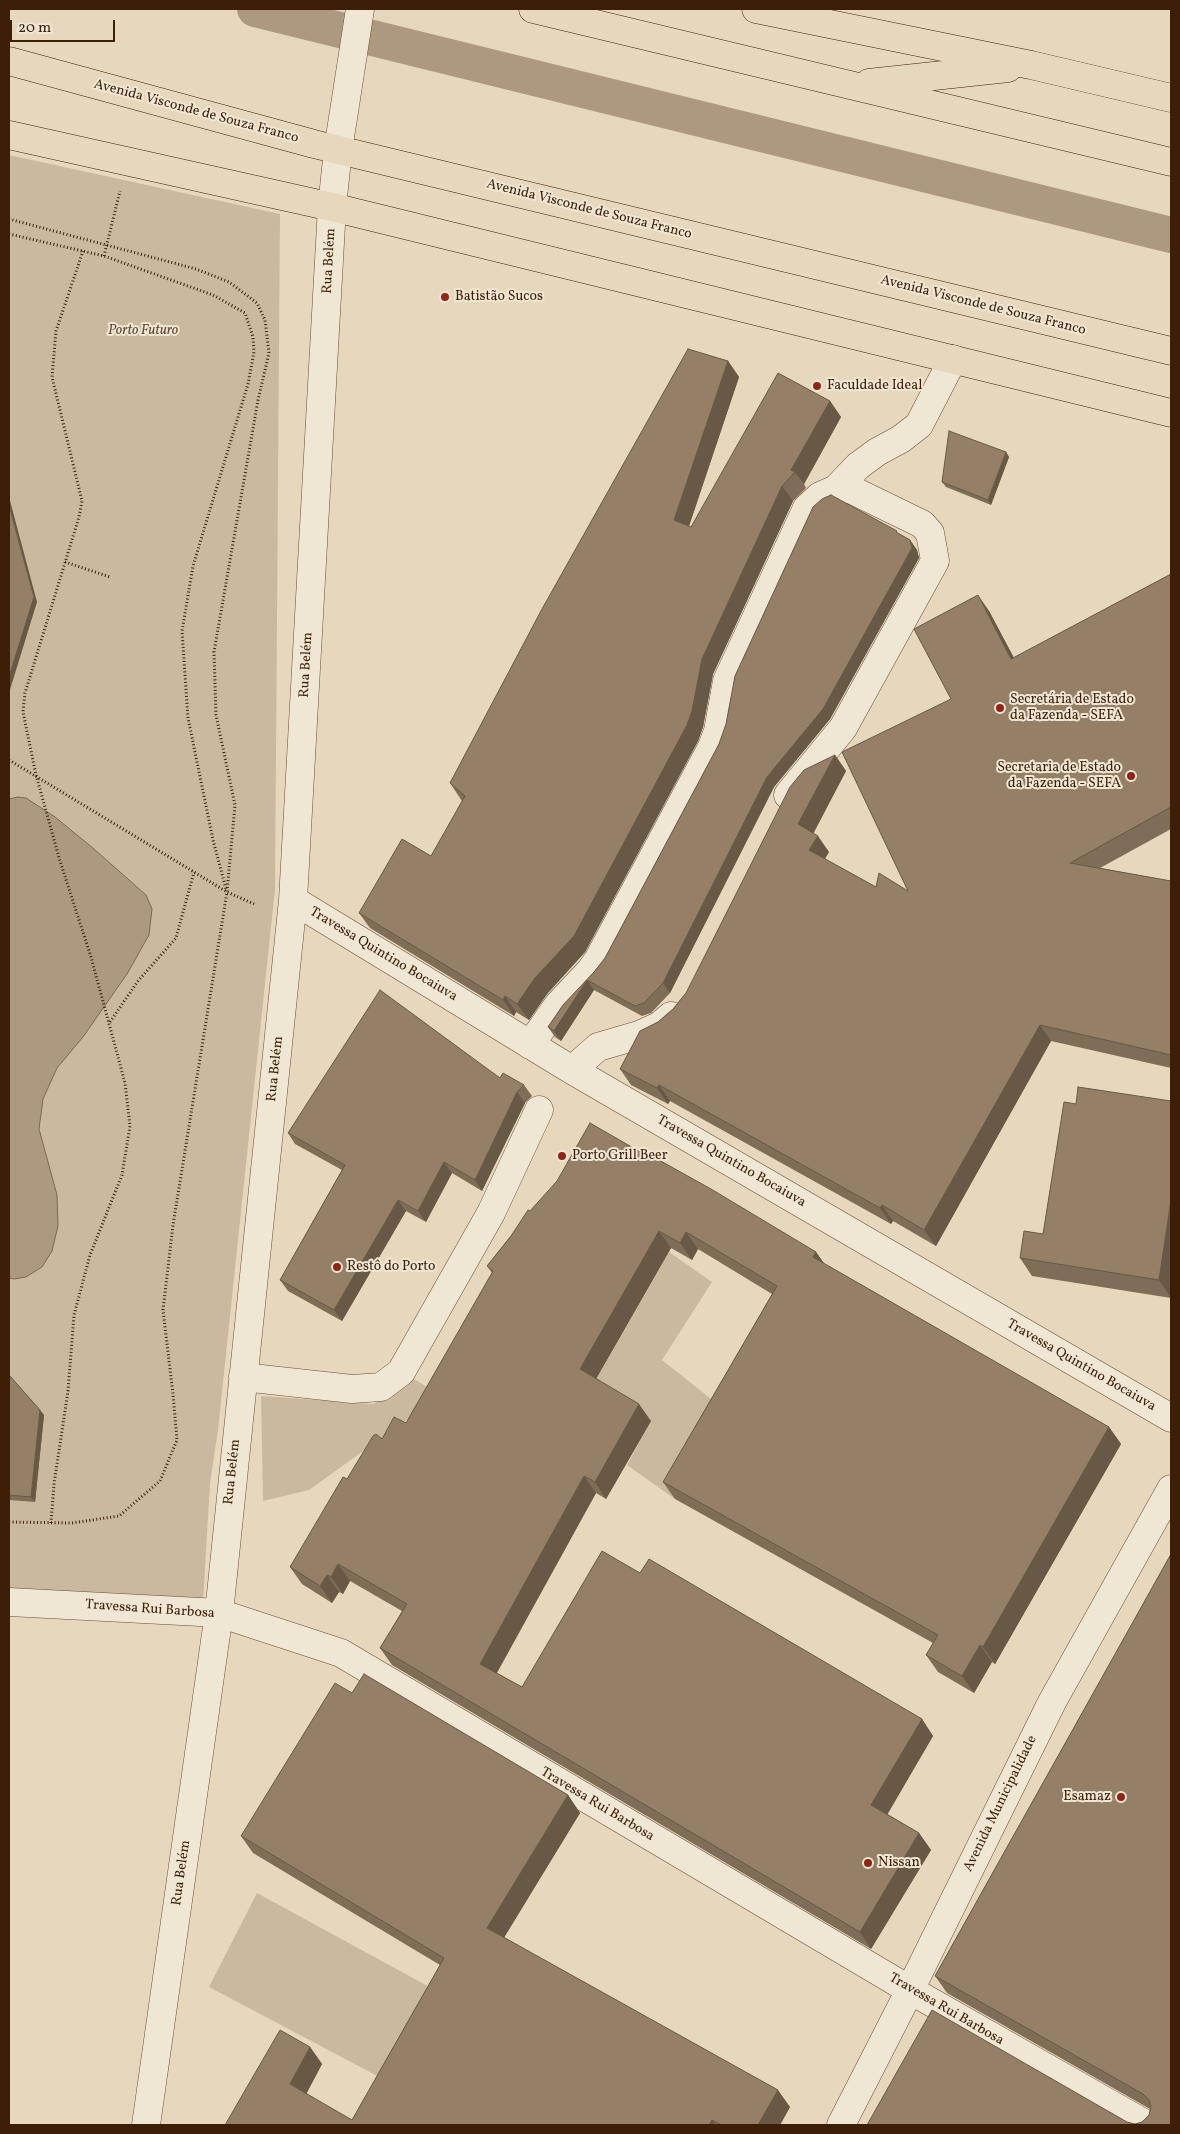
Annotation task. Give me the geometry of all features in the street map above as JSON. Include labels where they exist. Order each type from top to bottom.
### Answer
[{"type":"main road","points":[[532,9],[1171,162]]},
{"type":"main road","points":[[756,9],[1031,65],[1171,98]]},
{"type":"main road","name":"Avenida Visconde de Souza Franco","points":[[9,61],[338,150],[1171,351]]},
{"type":"main road","points":[[851,86],[1031,65]]},
{"type":"main road","points":[[9,135],[332,208],[1171,413]]},
{"type":"street","name":"Rua Belém","points":[[146,2125],[219,1613],[293,900],[332,208],[347,86],[360,9]]},
{"type":"street","points":[[530,1045],[558,1005],[598,960],[712,747],[718,731],[727,681],[807,508],[820,496],[836,488],[858,466],[877,452],[901,439],[919,425],[953,359]]},
{"type":"street","points":[[775,820],[788,794],[843,728],[935,561],[930,533],[922,524],[850,489],[836,488]]},
{"type":"street","name":"Travessa Quintino Bocaiuva","points":[[293,900],[572,1070],[1171,1418]]},
{"type":"street","points":[[572,1070],[598,1048],[659,1026],[672,1015],[687,993]]},
{"type":"street","points":[[243,1376],[352,1389],[381,1387],[401,1372],[491,1213],[539,1110]]},
{"type":"street","name":"Avenida Municipalidade","points":[[841,2125],[1052,1702],[1171,1489]]},
{"type":"street","name":"Travessa Rui Barbosa","points":[[9,1602],[219,1613],[341,1653],[910,1990],[1148,2125]]},
{"type":"path","points":[[104,256],[127,161]]},
{"type":"path","points":[[9,219],[196,269],[229,282],[256,303],[265,320],[269,353],[257,409],[214,652],[216,715],[235,805],[227,892],[162,1310],[174,1394],[177,1440],[160,1481],[119,1516],[72,1523],[9,1522]]},
{"type":"path","points":[[9,234],[104,256],[213,295],[246,313],[253,337],[254,352],[248,384],[193,566],[182,632],[188,718],[213,840],[227,892]]},
{"type":"path","points":[[51,1522],[54,1484],[68,1390],[74,1315],[90,1255],[122,1175],[130,1126],[125,1083],[36,775],[23,712],[25,692],[82,501],[52,378],[56,331],[83,251]]},
{"type":"path","points":[[65,562],[110,577]]},
{"type":"path","points":[[9,760],[227,892],[254,904]]},
{"type":"path","points":[[109,1023],[138,981],[176,938],[194,872]]},
{"type":"green space","name":"Porto Futuro","points":[[9,155],[280,214],[275,889],[218,1430],[210,1483],[203,1603],[9,1590]]},
{"type":"green space","points":[[669,1252],[712,1282],[662,1360],[720,1406],[675,1499],[627,1465],[651,1421],[573,1420]]},
{"type":"green space","points":[[409,1376],[432,1390],[415,1414],[309,1490],[263,1501],[261,1396],[373,1404],[397,1390]]},
{"type":"green space","points":[[257,1893],[435,1990],[385,2080],[209,1987]]},
{"type":"shaded area","points":[[26,798],[55,817],[94,849],[146,895],[152,909],[149,935],[127,974],[83,1037],[57,1068],[43,1099],[39,1129],[57,1195],[58,1226],[52,1251],[42,1267],[26,1277],[14,1279],[9,1278],[9,799]]},
{"type":"building","points":[[688,349],[728,361],[674,520],[691,527],[778,373],[830,401],[791,470],[795,472],[782,486],[702,659],[692,711],[687,725],[574,936],[535,978],[517,1004],[505,996],[503,1000],[359,913],[402,839],[431,856],[465,796],[450,783],[542,609]]},
{"type":"building","points":[[949,431],[1006,452],[988,500],[942,482]]},
{"type":"building","points":[[831,495],[897,531],[910,540],[912,548],[823,709],[767,777],[663,983],[644,1003],[635,1006],[587,980],[554,1031],[548,1027],[563,1005],[605,958],[719,744],[726,724],[735,676],[813,507],[822,499]]},
{"type":"building","points":[[9,505],[34,597],[9,677]]},
{"type":"building","points":[[1171,574],[1171,807],[1070,863],[1171,881],[1171,1055],[1040,1025],[924,1230],[882,1205],[880,1208],[659,1085],[657,1088],[620,1069],[640,1031],[658,1022],[673,1009],[686,993],[790,787],[804,770],[835,755],[798,824],[818,836],[809,850],[876,887],[879,873],[908,891],[842,752],[951,699],[914,629],[978,595],[1011,659]]},
{"type":"building","points":[[380,990],[500,1078],[503,1073],[524,1085],[517,1092],[475,1180],[444,1162],[418,1211],[398,1200],[334,1310],[280,1280],[345,1165],[288,1133]]},
{"type":"building","points":[[1078,1087],[1171,1101],[1171,1200],[1159,1280],[1020,1258],[1024,1231],[1043,1234],[1064,1102],[1076,1104]]},
{"type":"building","points":[[590,1123],[649,1157],[650,1155],[711,1189],[816,1252],[813,1257],[1109,1427],[983,1647],[980,1645],[962,1676],[926,1655],[938,1635],[663,1482],[777,1286],[686,1232],[680,1243],[659,1231],[580,1369],[639,1404],[595,1482],[584,1476],[480,1664],[522,1687],[602,1551],[640,1573],[649,1559],[922,1719],[871,1805],[919,1833],[860,1932],[380,1648],[407,1604],[338,1564],[331,1577],[327,1575],[320,1586],[290,1567],[343,1477],[347,1479],[373,1436],[376,1434],[382,1439],[394,1417],[406,1423],[493,1271],[487,1266],[511,1236],[528,1210],[530,1211],[557,1181]]},
{"type":"building","points":[[9,1375],[40,1410],[31,1497],[9,1495]]},
{"type":"building","points":[[1171,1554],[1171,2125],[867,2125],[932,2010],[1127,2122],[1135,2124],[1142,2122],[1149,2115],[1151,2107],[1149,2100],[1143,2094],[935,1976]]},
{"type":"building","points":[[364,1674],[568,1795],[487,1928],[778,2090],[758,2125],[722,2125],[712,2120],[709,2125],[225,2125],[280,2030],[310,2047],[290,2084],[352,2120],[444,1958],[241,1836],[335,1683],[352,1693]]},
{"type":"waterway","points":[[255,9],[1171,235]]},
{"type":"place","name":"Batistão Sucos","points":[[445,297]]},
{"type":"place","name":"Faculdade Ideal","points":[[817,386]]},
{"type":"place","name":"Secretária de Estado da Fazenda - SEFA","points":[[1000,708]]},
{"type":"place","name":"Secretaria de Estado da Fazenda - SEFA","points":[[1131,776]]},
{"type":"place","name":"Porto Grill Beer","points":[[562,1156]]},
{"type":"place","name":"Restô do Porto","points":[[337,1267]]},
{"type":"place","name":"Esamaz","points":[[1121,1797]]},
{"type":"place","name":"Nissan","points":[[868,1863]]}]
